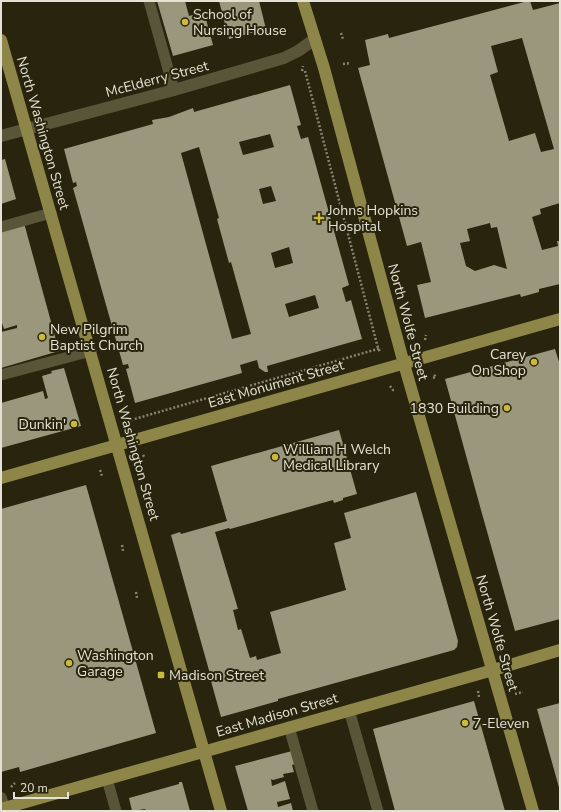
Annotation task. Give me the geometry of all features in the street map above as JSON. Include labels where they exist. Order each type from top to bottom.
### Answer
[{"type":"main road","name":"North Wolfe Street","points":[[303,1],[315,38],[404,364],[533,811]]},
{"type":"main road","name":"North Washington Street","points":[[1,40],[91,351],[221,811]]},
{"type":"main road","name":"East Monument Street","points":[[1,478],[560,319]]},
{"type":"main road","name":"East Madison Street","points":[[3,806],[107,779],[560,650]]},
{"type":"street","name":"McElderry Street","points":[[1,136],[174,90],[284,58],[298,51],[315,38]]},
{"type":"lane","points":[[148,1],[174,90]]},
{"type":"lane","points":[[1,227],[51,213]]},
{"type":"lane","points":[[1,375],[91,351]]},
{"type":"lane","points":[[349,710],[378,811]]},
{"type":"lane","points":[[289,727],[313,811]]},
{"type":"lane","points":[[107,779],[116,811]]},
{"type":"path","points":[[341,33],[343,39]]},
{"type":"path","points":[[343,64],[350,63]]},
{"type":"path","points":[[303,66],[380,352]]},
{"type":"path","points":[[423,336],[426,335],[425,340]]},
{"type":"path","points":[[131,420],[380,348]]},
{"type":"path","points":[[390,386],[392,390]]},
{"type":"path","points":[[138,462],[144,458]]},
{"type":"path","points":[[100,470],[102,476]]},
{"type":"path","points":[[122,545],[123,551]]},
{"type":"path","points":[[136,592],[137,598]]},
{"type":"path","points":[[478,691],[479,697]]},
{"type":"path","points":[[514,694],[523,692]]},
{"type":"building","name":"School of Nursing House","points":[[157,1],[185,1],[189,16],[204,12],[213,45],[173,56]]},
{"type":"building","points":[[219,1],[259,1],[266,29],[229,39]]},
{"type":"building","points":[[528,1],[530,1],[533,10],[560,3],[560,203],[540,209],[541,214],[532,217],[542,250],[558,246],[557,241],[560,241],[560,284],[539,289],[539,292],[521,297],[520,294],[425,318],[417,285],[431,282],[421,242],[407,246],[358,68],[370,65],[365,40],[388,34],[389,38]],"holes":[[[522,38],[554,149],[541,152],[535,133],[509,141],[490,75],[498,72],[491,46]],[[490,223],[491,228],[497,227],[507,269],[494,265],[475,271],[466,266],[460,243],[470,241],[467,229]]]},
{"type":"building","points":[[290,85],[301,125],[297,126],[301,139],[308,137],[349,285],[342,288],[346,302],[351,300],[362,339],[267,366],[268,372],[265,372],[259,368],[257,360],[240,365],[242,373],[135,403],[126,369],[129,368],[128,364],[123,365],[73,188],[77,186],[76,182],[73,183],[64,149],[153,124],[152,120],[169,117],[193,108],[194,112]],"holes":[[[270,134],[274,147],[243,155],[239,142]],[[199,147],[219,218],[217,219],[229,263],[231,262],[251,334],[232,339],[181,153]],[[271,186],[276,201],[263,204],[259,189]],[[289,247],[293,263],[275,268],[271,253]],[[315,295],[319,308],[289,317],[285,304]]]},
{"type":"building","points":[[5,159],[16,199],[1,204],[1,160]]},
{"type":"building","points":[[24,223],[59,351],[1,368],[1,332],[17,328],[17,325],[4,329],[1,320],[1,231]]},
{"type":"building","points":[[555,349],[560,365],[560,619],[515,631],[445,379]]},
{"type":"building","points":[[64,368],[81,426],[1,448],[1,403],[43,391],[45,399],[48,398],[42,376],[52,373],[51,371]]},
{"type":"building","points":[[339,430],[357,494],[343,498],[343,500],[334,503],[333,500],[215,532],[238,609],[233,610],[238,630],[241,629],[250,658],[256,656],[257,660],[281,653],[270,612],[346,590],[334,543],[351,538],[344,513],[416,492],[458,641],[457,647],[454,650],[278,699],[278,701],[221,717],[171,535],[180,532],[181,534],[227,521],[211,466]]},
{"type":"building","name":"Washington Garage","points":[[86,485],[156,733],[20,772],[19,767],[1,772],[1,509]]},
{"type":"building","points":[[474,701],[505,811],[395,811],[373,729]]},
{"type":"building","points":[[560,703],[560,791],[537,709]]},
{"type":"building","points":[[292,751],[295,764],[292,765],[294,772],[283,774],[284,777],[273,780],[271,779],[272,786],[285,781],[290,799],[277,802],[278,807],[291,803],[293,811],[248,811],[235,766]]},
{"type":"building","points":[[179,782],[182,782],[190,811],[146,811],[145,809],[132,811],[129,798],[179,784]]},
{"type":"place","name":"School of Nursing House","points":[[185,22]]},
{"type":"place","name":"Johns Hopkins Hospital","points":[[319,218]]},
{"type":"place","name":"New Pilgrim Baptist Church","points":[[42,337]]},
{"type":"place","name":"Carey On Shop","points":[[534,362]]},
{"type":"place","name":"1830 Building","points":[[507,408]]},
{"type":"place","name":"Dunkin'","points":[[74,424]]},
{"type":"place","name":"William H Welch Medical Library","points":[[275,457]]},
{"type":"place","name":"Washington Garage","points":[[69,663]]},
{"type":"place","name":"Madison Street","points":[[161,675]]},
{"type":"place","name":"7-Eleven","points":[[465,723]]}]
